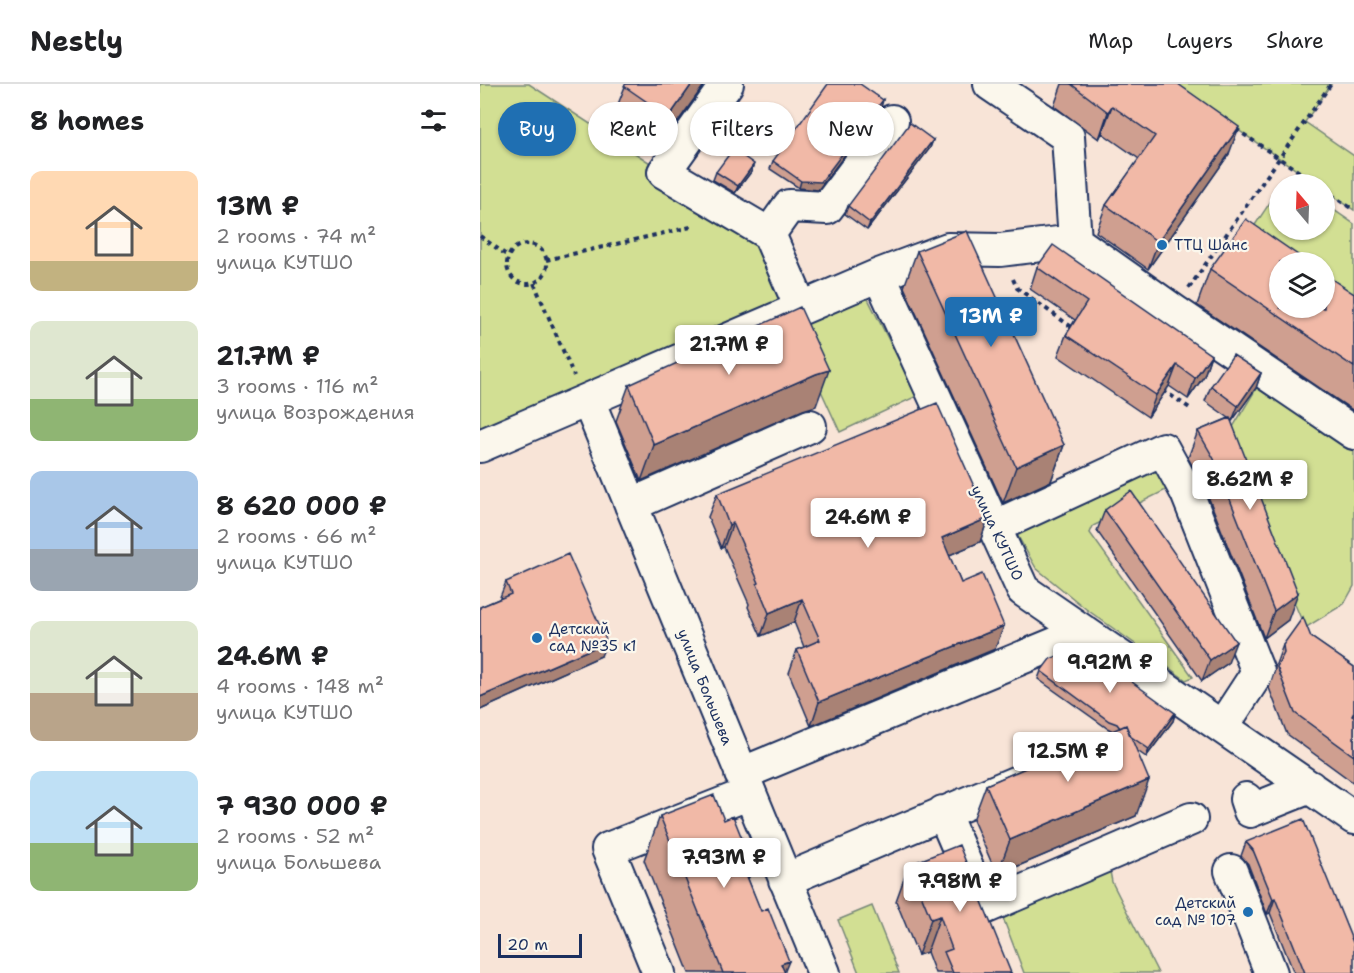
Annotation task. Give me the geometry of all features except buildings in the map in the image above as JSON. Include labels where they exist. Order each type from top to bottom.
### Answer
[{"type":"street","points":[[727,84],[664,172],[769,234],[801,308]]},
{"type":"street","points":[[990,84],[1068,137],[1075,241]]},
{"type":"street","points":[[769,234],[789,206],[827,208],[866,156]]},
{"type":"street","points":[[480,446],[879,275],[948,249],[1000,250],[1075,241],[1354,433]]},
{"type":"street","name":"улица КУТШО","points":[[879,275],[1023,590],[1354,818]]},
{"type":"street","name":"улица Большева","points":[[586,401],[824,973]]},
{"type":"street","points":[[631,505],[810,426]]},
{"type":"street","points":[[994,527],[1163,450],[1187,493],[1258,672],[1222,727]]},
{"type":"street","points":[[659,973],[608,849],[745,783],[1084,632]]},
{"type":"street","points":[[785,880],[1050,768]]},
{"type":"street","points":[[1246,800],[1250,811],[1310,788]]},
{"type":"street","points":[[943,812],[989,919],[1191,819]]},
{"type":"street","points":[[1231,871],[1271,973]]},
{"type":"path","points":[[1174,311],[1331,84]]},
{"type":"path","points":[[1230,125],[1302,174]]},
{"type":"path","points":[[1335,197],[1354,210]]},
{"type":"path","points":[[546,260],[738,216]]},
{"type":"path","points":[[480,236],[509,257]]},
{"type":"path","points":[[529,244],[540,249],[546,260],[546,272],[534,283],[522,284],[512,278],[507,267],[509,257],[517,248],[529,244]]},
{"type":"path","points":[[1000,250],[1017,288],[1075,329]]},
{"type":"path","points":[[534,283],[586,401]]},
{"type":"path","points":[[1162,389],[1191,410]]},
{"type":"green space","points":[[480,84],[529,84],[557,102],[498,102],[498,156],[576,156],[576,115],[588,122],[588,156],[639,156],[769,234],[801,308],[860,283],[917,396],[840,432],[786,315],[480,447]]},
{"type":"green space","points":[[1171,84],[1331,84],[1305,122],[1354,156],[1354,210],[1335,197],[1335,174],[1302,174]]},
{"type":"green space","points":[[1269,204],[1269,240],[1335,240],[1335,211],[1354,224],[1354,322],[1335,309],[1335,252],[1269,252],[1269,257],[1241,246]]},
{"type":"green space","points":[[1262,379],[1354,447],[1354,586],[1344,604],[1305,628],[1225,440]]},
{"type":"green space","points":[[1153,457],[1170,488],[1093,526],[1090,533],[1193,677],[1186,680],[1086,609],[1036,568],[1011,524]]},
{"type":"green space","points":[[1107,855],[1112,882],[1158,973],[1024,973],[995,897]]},
{"type":"green space","points":[[872,906],[899,973],[859,973],[838,920]]},
{"type":"place","name":"ТТЦ Шанс","points":[[1162,245]]},
{"type":"place","name":"Детский сад №35 к1","points":[[537,638]]},
{"type":"place","name":"Детский сад № 107","points":[[1248,912]]}]
